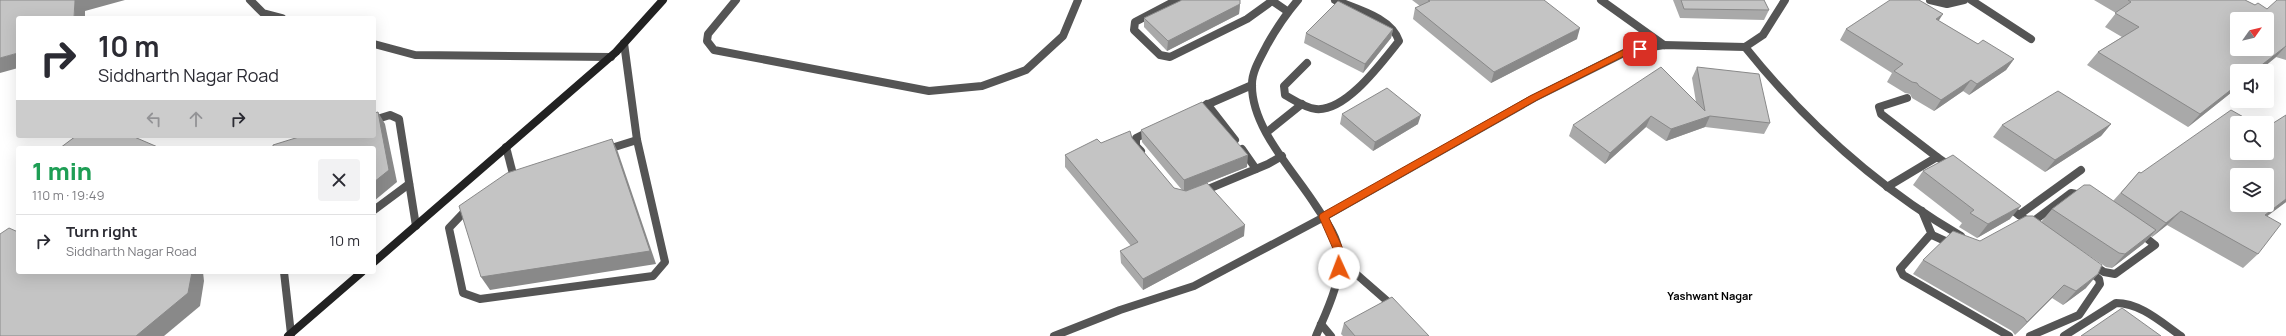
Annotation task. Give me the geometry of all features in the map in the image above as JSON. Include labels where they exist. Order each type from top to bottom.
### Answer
[{"type":"street","points":[[250,0],[263,13],[274,16]]},
{"type":"street","points":[[376,260],[611,56],[663,0]]},
{"type":"street","points":[[736,0],[708,34],[707,41],[714,50],[929,91],[982,86],[1026,70],[1063,36],[1078,0]]},
{"type":"street","points":[[1176,0],[1135,22],[1134,30],[1160,55],[1170,57],[1247,19],[1272,0],[1287,11]]},
{"type":"street","points":[[1298,0],[1287,11],[1260,58],[1252,85],[1258,116],[1266,132],[1324,217],[1339,251],[1339,277],[1316,336]]},
{"type":"street","points":[[1307,63],[1284,86],[1285,95],[1302,104],[1317,109],[1334,106],[1364,82],[1399,41],[1399,34],[1392,26],[1335,0]]},
{"type":"street","points":[[1601,0],[1664,45]]},
{"type":"street","points":[[1930,0],[1942,6],[1955,5],[1964,0]]},
{"type":"street","points":[[1971,0],[2031,39]]},
{"type":"street","points":[[1054,336],[1120,310],[1194,286],[1324,217],[1534,98],[1628,51],[1664,45],[1745,47],[1763,35],[1783,1]]},
{"type":"street","points":[[478,201],[466,209],[449,228],[463,293],[480,298],[653,276],[665,262],[637,140],[624,43]]},
{"type":"street","points":[[376,45],[415,55],[611,56]]},
{"type":"street","points":[[1745,47],[1768,77],[1807,117],[1858,164],[1887,187],[1970,241]]},
{"type":"street","points":[[1186,114],[1252,85]]},
{"type":"street","points":[[1907,98],[1879,107],[1881,114],[1956,170]]},
{"type":"street","points":[[1207,104],[1256,169]]},
{"type":"street","points":[[1266,132],[1302,104]]},
{"type":"street","points":[[376,119],[390,115],[399,119],[416,226]]},
{"type":"street","points":[[1146,157],[1136,146],[1136,138],[1158,128]]},
{"type":"street","points":[[598,152],[637,140]]},
{"type":"street","points":[[506,147],[515,179]]},
{"type":"street","points":[[1192,196],[1256,169],[1282,156]]},
{"type":"street","points":[[1887,187],[1937,157]]},
{"type":"street","points":[[2019,215],[2081,170]]},
{"type":"street","points":[[376,209],[409,184]]},
{"type":"street","points":[[2031,223],[2071,193],[2080,194],[2086,198]]},
{"type":"street","points":[[2006,206],[2031,223],[2040,233],[2024,225],[2012,224]]},
{"type":"street","points":[[1921,210],[1932,235],[1963,248]]},
{"type":"street","points":[[2030,336],[2079,315],[2100,284],[2099,279],[2084,263],[2104,272],[2115,274],[2155,245],[2132,228]]},
{"type":"street","points":[[1932,235],[1902,266],[1900,270],[1903,275],[2009,336]]},
{"type":"street","points":[[1339,259],[1402,316]]},
{"type":"street","points":[[287,274],[290,335]]},
{"type":"street","points":[[290,335],[360,274]]},
{"type":"street","points":[[2064,336],[2115,302],[2126,304],[2142,310],[2181,336]]},
{"type":"street","points":[[1321,324],[1331,336]]},
{"type":"building","points":[[0,0],[75,0],[74,16],[16,16],[16,54],[0,58]]},
{"type":"building","points":[[1182,0],[1240,0],[1240,4],[1168,41],[1144,18]]},
{"type":"building","points":[[1428,0],[1544,0],[1580,28],[1494,72],[1415,8],[1430,1]]},
{"type":"building","points":[[1681,0],[1764,0],[1769,10],[1684,9]]},
{"type":"building","points":[[1890,0],[1919,0],[1943,14],[1936,19],[1978,44],[1983,40],[2014,59],[1977,84],[1971,80],[1941,100],[1919,86],[1917,83],[1912,82],[1894,71],[1903,64],[1846,29]]},
{"type":"building","points":[[2128,0],[2245,0],[2255,5],[2258,3],[2267,9],[2277,0],[2286,0],[2286,46],[2274,55],[2274,12],[2230,12],[2230,56],[2273,56],[2263,64],[2230,64],[2230,90],[2200,114],[2098,52],[2139,27],[2115,13],[2131,2]]},
{"type":"building","points":[[1338,1],[1393,29],[1365,64],[1306,33]]},
{"type":"building","points":[[1661,67],[1705,111],[1697,67],[1759,74],[1770,123],[1710,116],[1671,129],[1651,116],[1610,153],[1573,125]]},
{"type":"building","points":[[1387,88],[1421,115],[1375,142],[1342,114]]},
{"type":"building","points":[[2058,91],[2111,124],[2055,160],[2002,125]]},
{"type":"building","points":[[1202,102],[1248,155],[1184,180],[1141,130]]},
{"type":"building","points":[[2231,110],[2242,116],[2230,116],[2230,160],[2274,160],[2274,123],[2286,115],[2286,199],[2274,208],[2274,168],[2230,168],[2230,212],[2269,212],[2265,215],[2281,224],[2258,254],[2181,211],[2166,223],[2121,193],[2139,172],[2141,173]]},
{"type":"building","points":[[376,112],[378,112],[389,170],[376,180],[376,146],[273,146],[296,138],[376,138]]},
{"type":"building","points":[[1130,131],[1132,138],[1174,188],[1186,191],[1207,183],[1245,225],[1143,279],[1120,251],[1138,242],[1065,155],[1097,139],[1101,143]]},
{"type":"building","points":[[73,138],[137,138],[155,146],[63,146]]},
{"type":"building","points":[[612,139],[650,251],[481,277],[459,206],[507,173]]},
{"type":"building","points":[[1953,155],[2021,206],[1988,224],[1970,213],[1974,210],[1923,171]]},
{"type":"building","points":[[2084,185],[2090,185],[2156,230],[2125,254],[2119,253],[2052,209]]},
{"type":"building","points":[[2026,216],[2033,216],[2102,265],[2098,274],[2076,291],[2064,285],[2027,322],[2024,318],[1923,260],[1953,231],[1980,241]]},
{"type":"building","points":[[9,228],[16,231],[16,274],[192,274],[188,293],[136,336],[0,336],[0,234]]},
{"type":"building","points":[[1392,297],[1429,336],[1355,336],[1344,323]]},
{"type":"building","points":[[2122,308],[2161,336],[2081,336]]},
{"type":"district","name":"Yashwant Nagar","points":[[1710,295]]},
{"type":"route","points":[[1339,268],[1339,251],[1324,217],[1534,98],[1628,51],[1640,49]]}]
